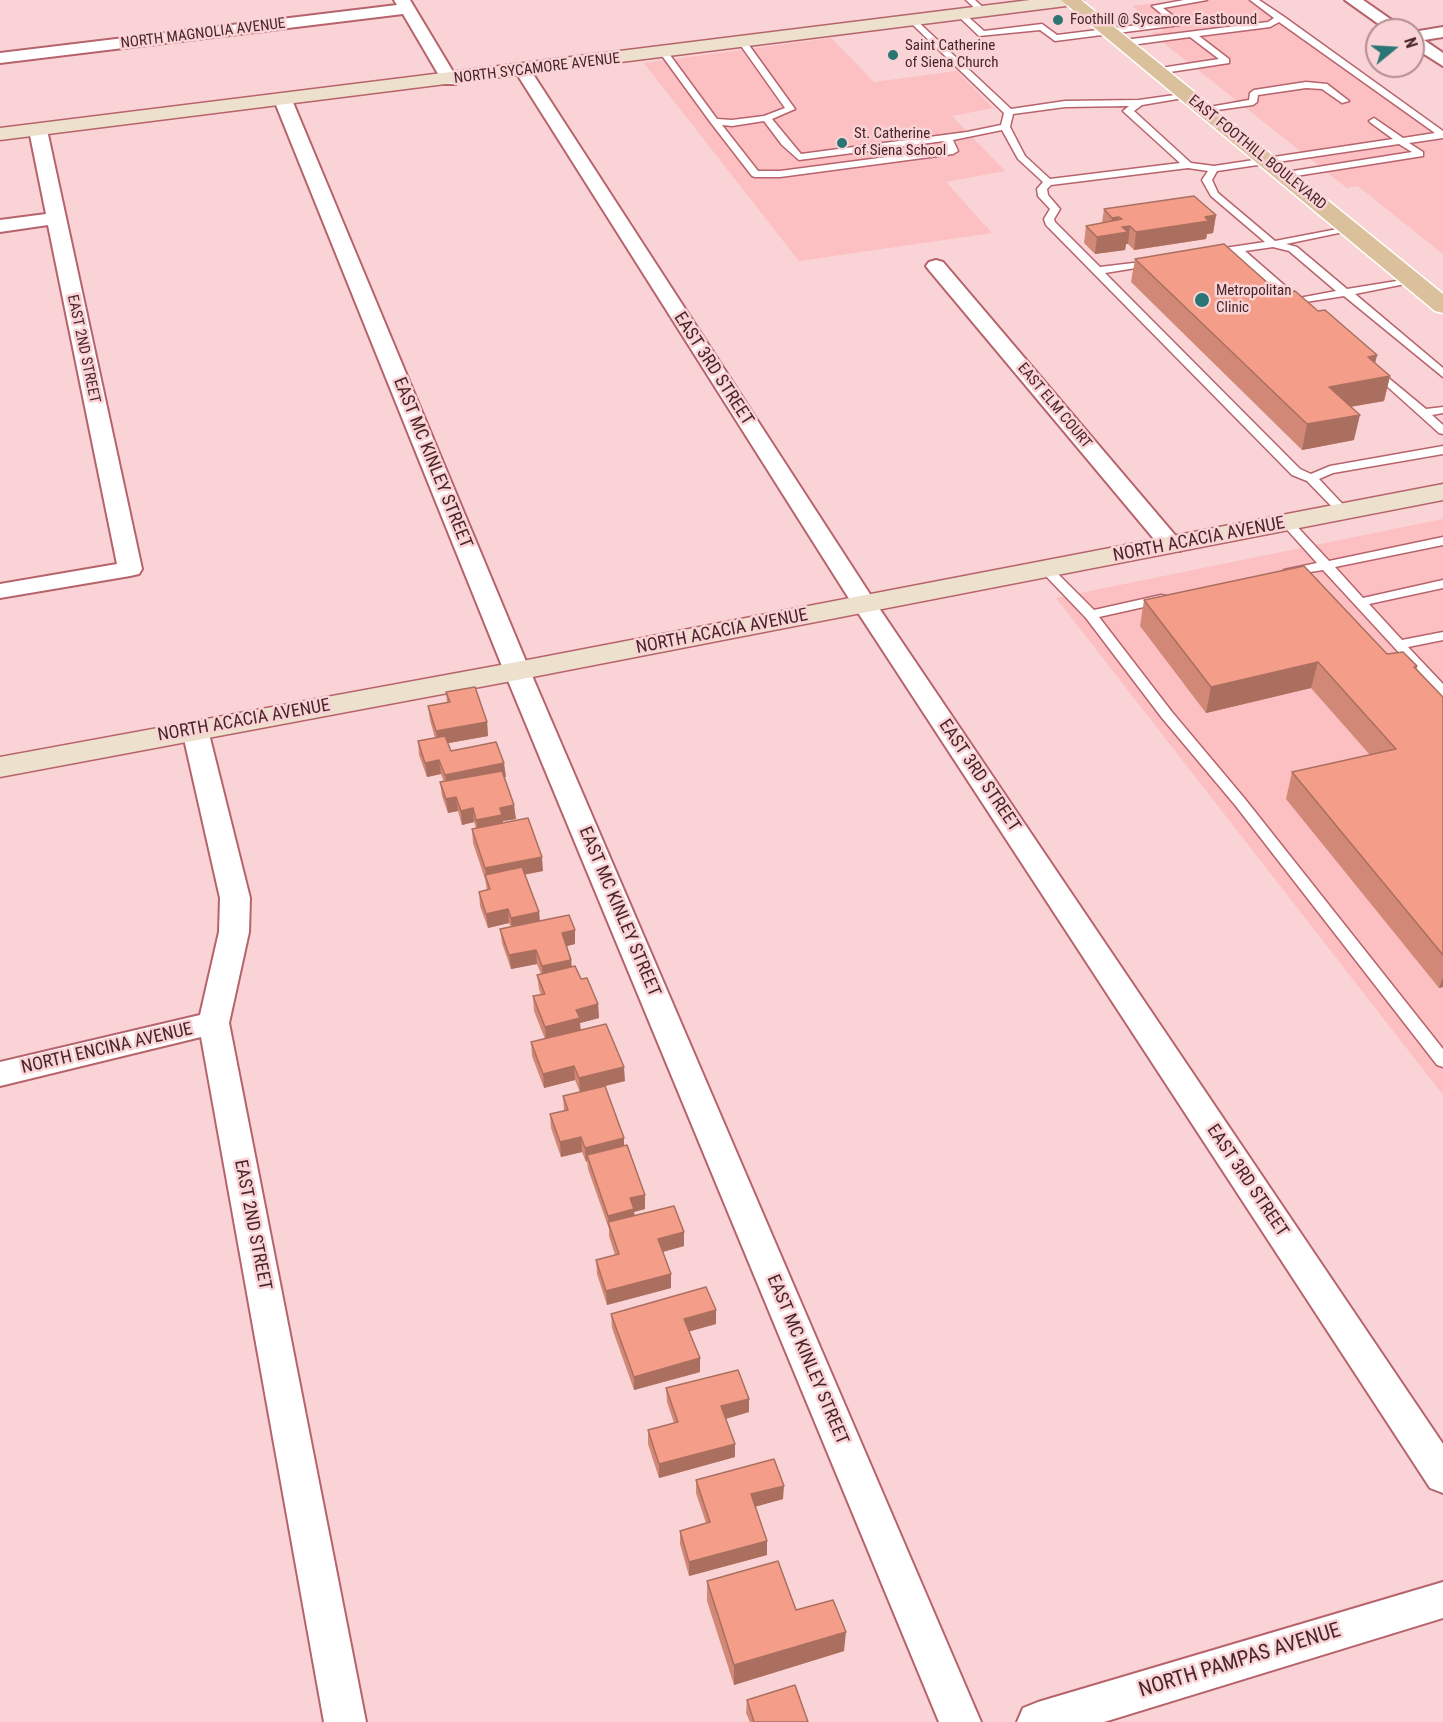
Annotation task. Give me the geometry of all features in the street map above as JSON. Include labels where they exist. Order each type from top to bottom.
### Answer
[{"type":"main road","name":"EAST FOOTHILL BOULEVARD","points":[[1072,0],[1411,280],[1440,301]]},
{"type":"street","name":"NORTH MAGNOLIA AVENUE","points":[[0,58],[424,0]]},
{"type":"street","name":"NORTH SYCAMORE AVENUE","points":[[0,134],[743,43],[914,21],[972,9],[1072,0]]},
{"type":"street","points":[[1353,0],[1380,18]]},
{"type":"street","points":[[404,4],[450,80]]},
{"type":"street","points":[[1425,36],[1443,32]]},
{"type":"street","points":[[1425,47],[1443,61]]},
{"type":"street","name":"EAST 3RD STREET","points":[[523,71],[865,605],[1443,1476]]},
{"type":"street","name":"EAST MC KINLEY STREET","points":[[283,100],[517,671],[960,1722]]},
{"type":"street","name":"EAST 2ND STREET","points":[[0,591],[130,569],[38,130]]},
{"type":"street","points":[[0,226],[56,218]]},
{"type":"street","name":"EAST ELM COURT","points":[[936,266],[1172,546]]},
{"type":"street","name":"NORTH ACACIA AVENUE","points":[[0,767],[865,605],[1443,492]]},
{"type":"street","name":"EAST 2ND STREET","points":[[195,730],[235,898],[234,932],[214,1023],[345,1722]]},
{"type":"street","name":"NORTH ENCINA AVENUE","points":[[0,1074],[214,1023]]},
{"type":"street","name":"NORTH PAMPAS AVENUE","points":[[1038,1722],[1443,1600]]},
{"type":"lane","points":[[1116,37],[1177,23],[1156,6],[1203,0]]},
{"type":"lane","points":[[1254,0],[1443,135],[1401,141],[1275,168]]},
{"type":"lane","points":[[972,9],[982,34],[1042,27],[1055,38],[1191,34],[1270,24],[1280,18]]},
{"type":"lane","points":[[914,21],[1009,112]]},
{"type":"lane","points":[[1157,71],[1226,61],[1191,34]]},
{"type":"lane","points":[[714,121],[732,123],[766,118],[790,109],[755,63],[743,43]]},
{"type":"lane","points":[[664,53],[755,174],[780,174],[953,151],[948,138]]},
{"type":"lane","points":[[1203,109],[1253,102],[1254,93],[1306,85],[1324,86],[1345,101]]},
{"type":"lane","points":[[1009,112],[1065,104],[1119,101],[1139,103],[1186,94]]},
{"type":"lane","points":[[1139,103],[1128,111],[1188,165]]},
{"type":"lane","points":[[1009,112],[1005,127],[1021,157],[1048,182]]},
{"type":"lane","points":[[766,118],[785,143],[800,157],[948,138],[1005,127]]},
{"type":"lane","points":[[1344,512],[1311,478],[1296,472],[1050,223],[1055,209],[1043,196],[1042,189],[1048,182],[1188,165],[1214,169],[1275,168],[1420,154],[1374,121]]},
{"type":"lane","points":[[1214,169],[1208,180],[1214,195],[1272,244],[1293,249],[1360,302],[1443,374]]},
{"type":"lane","points":[[1201,255],[1272,244],[1349,228]]},
{"type":"lane","points":[[1236,249],[1301,305],[1411,280]]},
{"type":"lane","points":[[1097,271],[1166,260]]},
{"type":"lane","points":[[1365,361],[1443,431]]},
{"type":"lane","points":[[1424,413],[1443,410]]},
{"type":"lane","points":[[1311,478],[1330,470],[1443,450]]},
{"type":"lane","points":[[1287,523],[1442,689]]},
{"type":"lane","points":[[1277,576],[1443,541]]},
{"type":"lane","points":[[1047,570],[1091,615],[1167,715],[1240,802],[1443,1061]]},
{"type":"lane","points":[[1361,602],[1443,584]]},
{"type":"lane","points":[[1091,615],[1180,595]]},
{"type":"lane","points":[[1401,644],[1443,636]]},
{"type":"shaded area","points":[[1181,0],[1259,0],[1365,74],[1365,78],[1370,78],[1443,129],[1443,254],[1358,186],[1347,188],[1151,33],[1164,31],[1132,6]]},
{"type":"shaded area","name":"St. Catherine of Siena School","points":[[831,38],[874,82],[957,71],[993,108],[952,116],[1005,171],[946,182],[992,233],[799,261],[644,63]]},
{"type":"shaded area","points":[[1443,519],[1443,1095],[1056,598]]},
{"type":"building","points":[[1194,196],[1216,215],[1205,217],[1209,221],[1136,232],[1130,226],[1122,227],[1128,232],[1097,237],[1086,226],[1122,219],[1112,218],[1104,209]]},
{"type":"building","points":[[1224,244],[1280,294],[1295,291],[1318,311],[1325,310],[1377,355],[1368,357],[1390,376],[1329,387],[1360,415],[1307,424],[1135,259]]},
{"type":"building","points":[[1304,566],[1387,654],[1403,652],[1443,697],[1443,955],[1292,772],[1396,749],[1318,662],[1211,687],[1144,600]]},
{"type":"building","points":[[475,687],[487,722],[436,731],[428,706],[450,702],[446,692]]},
{"type":"building","points":[[445,736],[451,751],[496,742],[504,763],[445,775],[439,760],[425,763],[418,741]]},
{"type":"building","points":[[502,771],[514,805],[500,808],[502,815],[476,820],[473,808],[461,811],[456,797],[446,799],[440,782]]},
{"type":"building","points":[[528,818],[542,857],[485,868],[472,829]]},
{"type":"building","points":[[522,867],[539,912],[511,918],[508,909],[486,914],[479,892],[490,889],[485,875]]},
{"type":"building","points":[[569,915],[575,930],[562,933],[571,960],[542,966],[536,950],[509,955],[500,929]]},
{"type":"building","points":[[575,966],[581,979],[587,978],[598,1004],[576,1010],[580,1018],[545,1027],[533,996],[545,994],[537,975]]},
{"type":"building","points":[[606,1024],[624,1067],[579,1078],[574,1066],[543,1074],[531,1042]]},
{"type":"building","points":[[605,1086],[624,1138],[585,1148],[581,1137],[560,1142],[550,1114],[568,1110],[563,1096]]},
{"type":"building","points":[[627,1145],[645,1195],[630,1198],[634,1209],[608,1216],[587,1155]]},
{"type":"building","points":[[674,1206],[684,1232],[658,1239],[671,1274],[606,1291],[596,1260],[619,1254],[608,1222]]},
{"type":"building","points":[[706,1287],[716,1310],[684,1319],[700,1358],[634,1377],[611,1314]]},
{"type":"building","points":[[738,1370],[749,1399],[721,1406],[735,1444],[659,1464],[648,1430],[678,1422],[666,1388]]},
{"type":"building","points":[[774,1459],[784,1486],[751,1494],[767,1541],[689,1562],[680,1531],[710,1522],[696,1480]]},
{"type":"building","points":[[778,1561],[796,1610],[833,1600],[846,1632],[734,1665],[707,1581]]},
{"type":"building","points":[[795,1685],[808,1722],[754,1722],[747,1700]]},
{"type":"place","name":"Foothill @ Sycamore Eastbound","points":[[1058,20]]},
{"type":"place","name":"Saint Catherine of Siena Church","points":[[893,55]]},
{"type":"place","name":"St. Catherine of Siena School","points":[[842,143]]},
{"type":"place","name":"Metropolitan Clinic","points":[[1202,300]]}]
